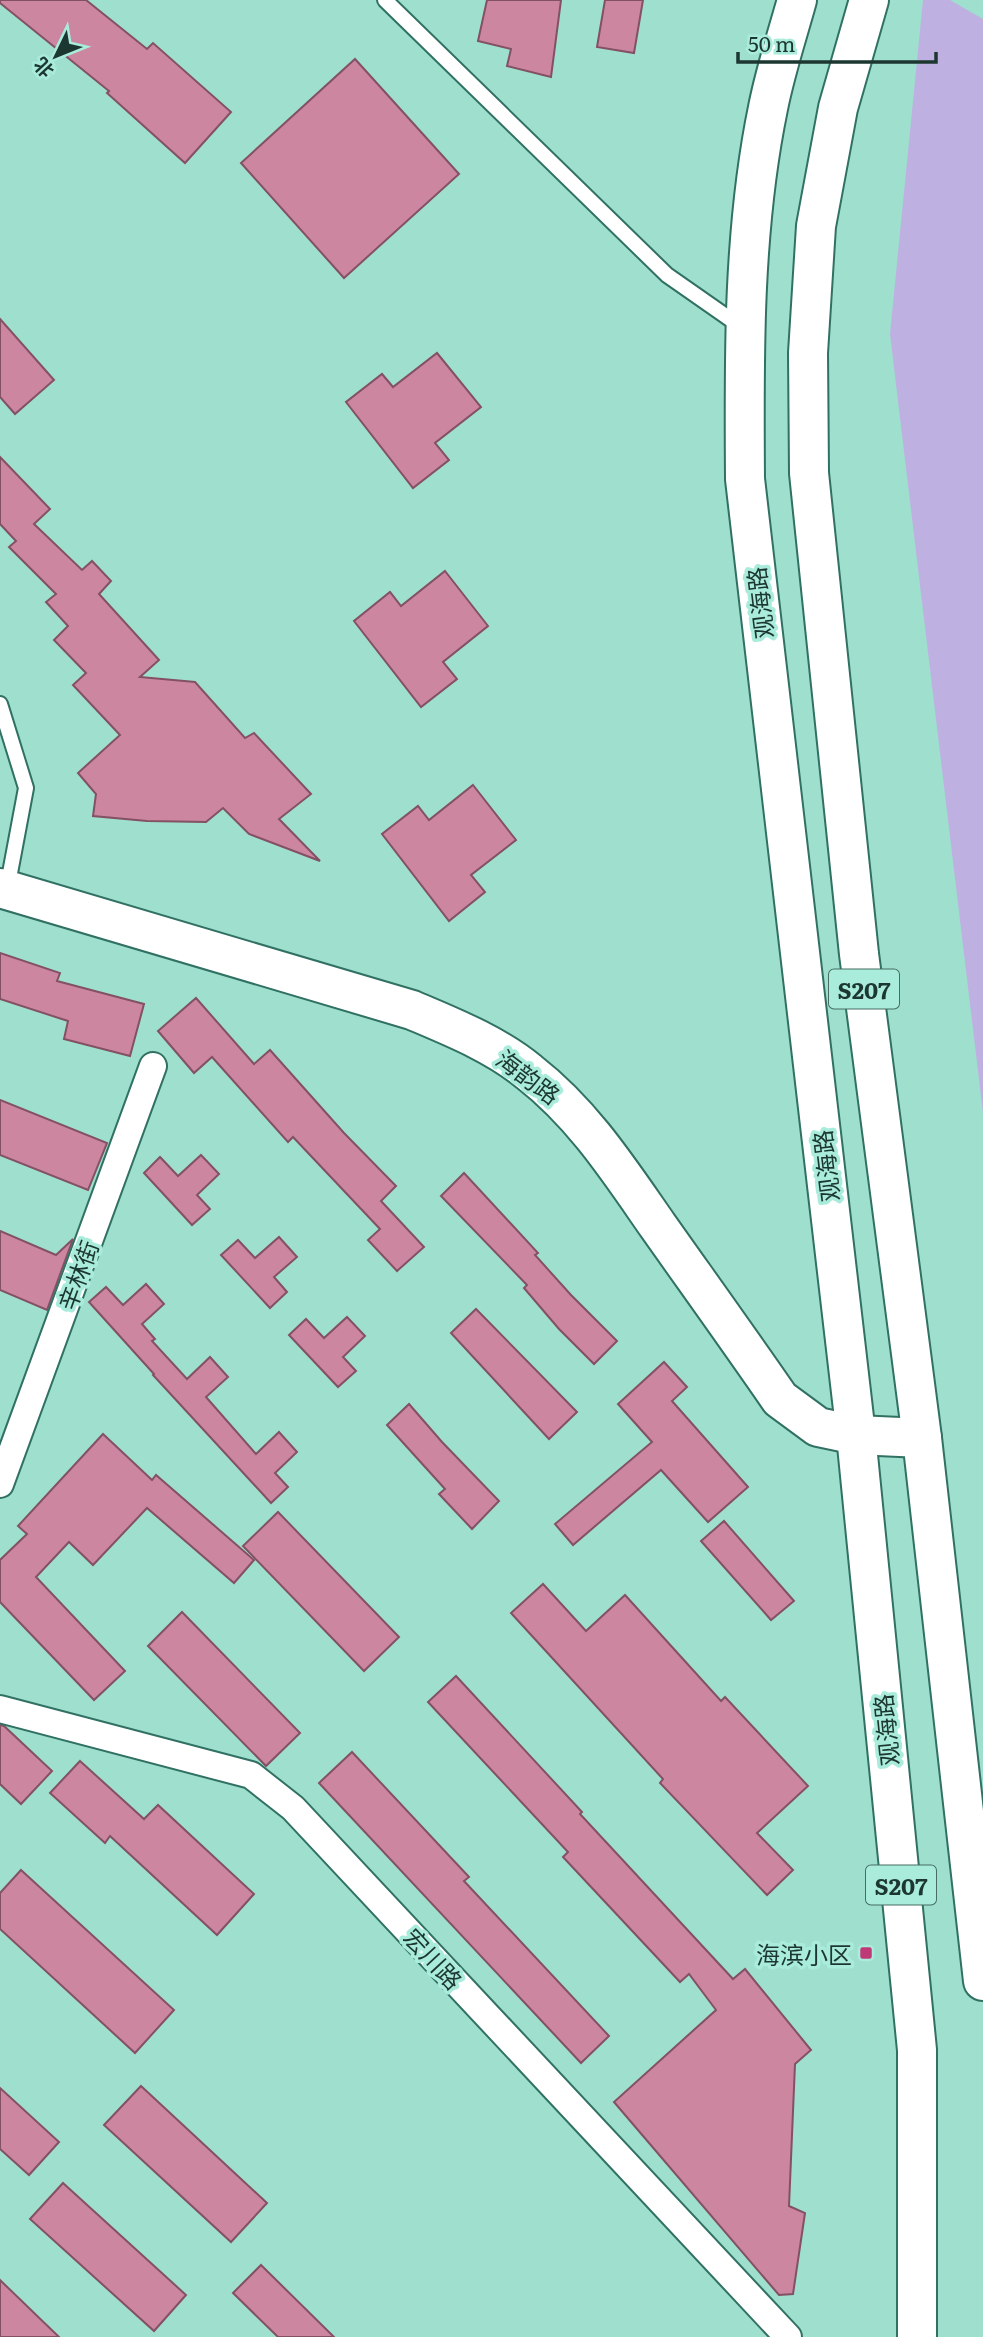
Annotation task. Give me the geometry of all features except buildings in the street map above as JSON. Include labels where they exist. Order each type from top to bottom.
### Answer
[{"type":"main road","name":"观海路","points":[[797,0],[768,107],[755,193],[744,329],[745,479],[856,1435],[917,2050],[917,2337]]},
{"type":"main road","name":"S207","points":[[869,0],[838,108],[816,226],[808,353],[809,473],[859,954],[922,1438],[983,1981]]},
{"type":"main road","name":"海韵路","points":[[3,889],[412,1010],[457,1029],[528,1070],[564,1101],[603,1147],[780,1399],[818,1427],[856,1435],[922,1438]]},
{"type":"street","name":"辛林街","points":[[0,1484],[153,1066]]},
{"type":"street","name":"宏川路","points":[[0,1709],[251,1775],[293,1808],[788,2337]]},
{"type":"lane","points":[[385,0],[667,275],[744,329]]},
{"type":"lane","points":[[0,704],[26,788],[3,889]]},
{"type":"shaded area","points":[[923,0],[950,0],[983,19],[983,1113],[890,334]]},
{"type":"place","name":"海滨小区","points":[[866,1953]]}]
